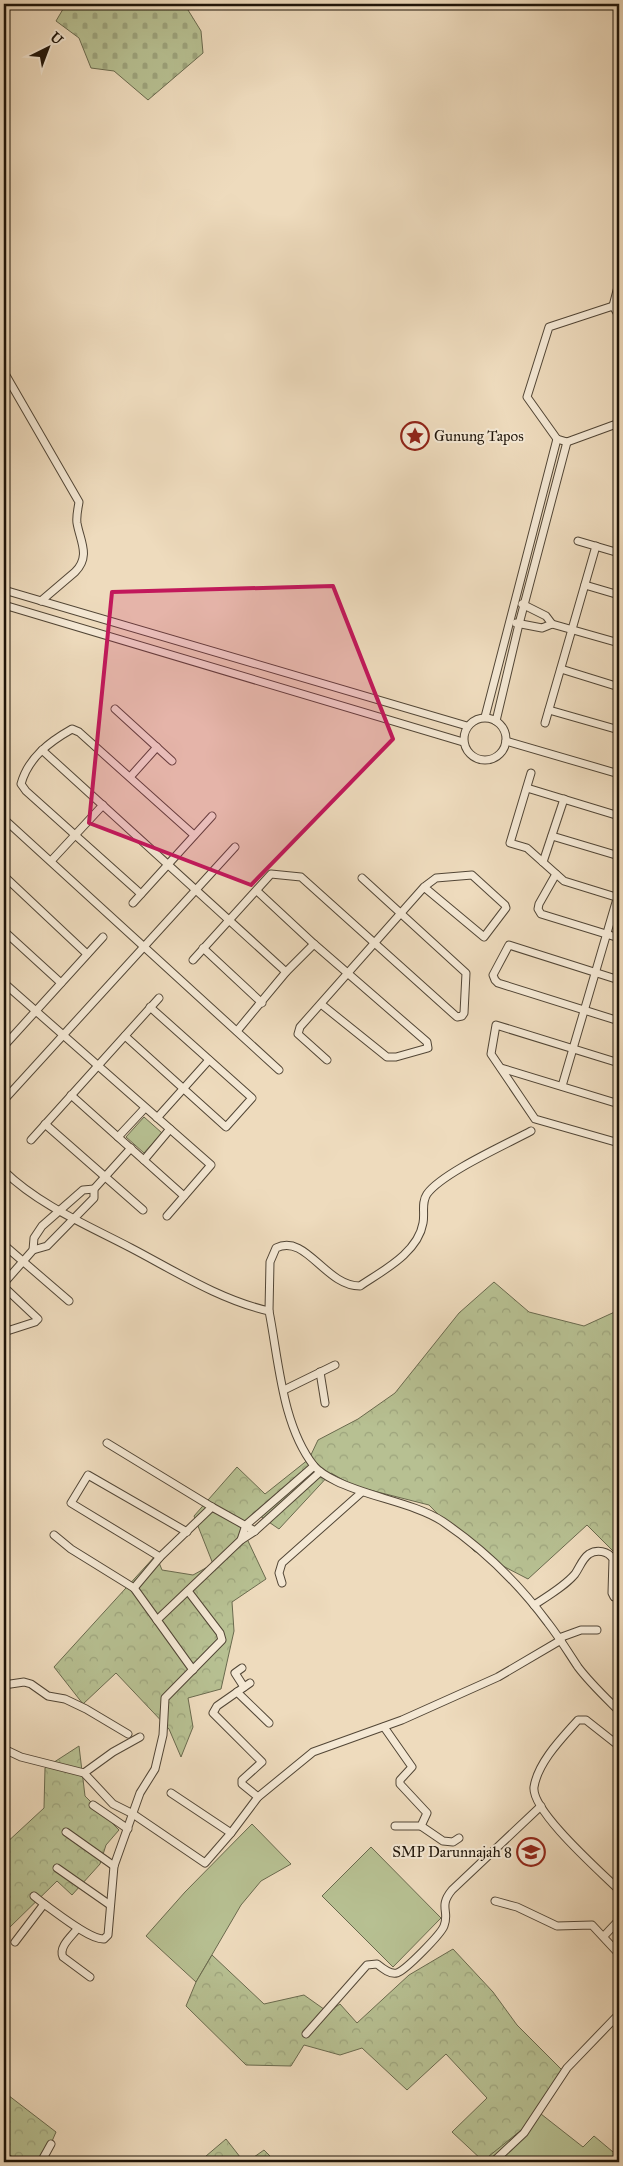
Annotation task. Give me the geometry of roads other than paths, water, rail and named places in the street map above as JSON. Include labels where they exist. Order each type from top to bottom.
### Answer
[{"type":"street","points":[[619,283],[613,306],[619,316]]},
{"type":"street","points":[[613,306],[549,327],[527,397],[557,439],[567,442],[619,423]]},
{"type":"street","points":[[4,372],[79,502],[77,522],[85,550],[80,567],[41,601]]},
{"type":"street","points":[[485,717],[557,439]]},
{"type":"street","points":[[496,721],[519,624],[567,442]]},
{"type":"street","points":[[578,541],[619,553]]},
{"type":"street","points":[[545,723],[596,546]]},
{"type":"street","points":[[585,585],[619,595]]},
{"type":"street","points":[[4,590],[467,726]]},
{"type":"street","points":[[515,603],[525,605],[546,616],[552,624]]},
{"type":"street","points":[[4,605],[463,742]]},
{"type":"street","points":[[90,630],[91,617]]},
{"type":"street","points":[[510,622],[542,628],[552,624],[619,643]]},
{"type":"street","points":[[561,669],[619,687]]},
{"type":"street","points":[[116,709],[172,761]]},
{"type":"street","points":[[549,710],[619,730]]},
{"type":"street","points":[[485,717],[496,721],[505,733],[506,741],[503,750],[498,756],[490,760],[481,760],[473,757],[466,751],[463,742],[467,726],[478,718],[485,717]]},
{"type":"street","points":[[141,894],[26,791],[21,784],[29,763],[42,750],[72,729],[86,737],[131,776],[194,835]]},
{"type":"street","points":[[506,741],[619,774]]},
{"type":"street","points":[[131,776],[157,747]]},
{"type":"street","points":[[42,750],[286,972]]},
{"type":"street","points":[[531,773],[510,843],[527,848],[564,881],[619,895],[562,1086]]},
{"type":"street","points":[[527,788],[619,816]]},
{"type":"street","points":[[543,862],[564,799]]},
{"type":"street","points":[[51,862],[103,805]]},
{"type":"street","points":[[132,903],[212,816]]},
{"type":"street","points":[[4,819],[279,1070]]},
{"type":"street","points":[[552,836],[619,856]]},
{"type":"street","points":[[4,1100],[235,847]]},
{"type":"street","points":[[193,960],[274,873],[301,877],[373,944],[457,1017],[463,1015],[466,973],[362,878]]},
{"type":"street","points":[[556,874],[539,904],[538,909],[541,914],[619,938]]},
{"type":"street","points":[[4,876],[87,954]]},
{"type":"street","points":[[327,1060],[298,1034],[300,1026],[424,887],[436,878],[472,876],[502,902],[506,908],[484,937],[424,887]]},
{"type":"street","points":[[257,891],[314,944],[349,972],[427,1042],[428,1048],[396,1058],[387,1057],[321,1004]]},
{"type":"street","points":[[4,931],[61,983]]},
{"type":"street","points":[[5,1042],[103,937]]},
{"type":"street","points":[[237,1031],[286,972],[314,944]]},
{"type":"street","points":[[619,980],[510,945],[493,975],[494,980],[498,983],[619,1021]]},
{"type":"street","points":[[204,948],[262,1003]]},
{"type":"street","points":[[4,983],[211,1165],[167,1216]]},
{"type":"street","points":[[30,1140],[159,998]]},
{"type":"street","points":[[125,1036],[226,1127],[252,1098],[150,1007]]},
{"type":"street","points":[[619,1063],[496,1025],[491,1054],[535,1119],[619,1143]]},
{"type":"street","points":[[157,1118],[209,1060]]},
{"type":"street","points":[[502,1068],[619,1104]]},
{"type":"street","points":[[71,1094],[184,1196]]},
{"type":"street","points":[[118,1137],[145,1108]]},
{"type":"street","points":[[45,1124],[143,1210]]},
{"type":"street","points":[[144,1160],[170,1130]]},
{"type":"street","points":[[531,1131],[459,1169],[430,1191],[424,1200],[424,1222],[416,1240],[402,1257],[360,1286],[338,1281],[298,1248],[282,1245],[276,1248],[270,1262],[269,1312],[284,1390],[295,1434],[314,1466],[320,1472],[362,1492],[426,1513],[441,1520],[505,1574],[534,1605],[586,1677],[619,1711]]},
{"type":"street","points":[[33,1250],[36,1233],[83,1190],[94,1189],[131,1148]]},
{"type":"street","points":[[4,1171],[32,1194],[60,1211],[231,1300],[269,1312]]},
{"type":"street","points":[[6,1331],[35,1322],[38,1319],[4,1285],[33,1250],[47,1246],[94,1198],[94,1189]]},
{"type":"street","points":[[4,1245],[69,1301]]},
{"type":"street","points":[[284,1390],[335,1365]]},
{"type":"street","points":[[320,1372],[325,1403]]},
{"type":"street","points":[[107,1443],[255,1531]]},
{"type":"street","points":[[241,1540],[246,1525],[314,1466]]},
{"type":"street","points":[[158,1620],[241,1540],[255,1531],[320,1472]]},
{"type":"street","points":[[160,1557],[71,1504],[88,1475],[187,1532]]},
{"type":"street","points":[[282,1583],[279,1573],[282,1562],[362,1492]]},
{"type":"street","points":[[134,1588],[160,1557],[212,1507]]},
{"type":"street","points":[[54,1535],[134,1588],[193,1670]]},
{"type":"street","points":[[534,1605],[566,1582],[575,1574],[584,1558],[597,1551],[606,1553],[613,1559],[612,1593],[614,1597],[619,1596]]},
{"type":"street","points":[[34,1896],[78,1928],[100,1940],[108,1935],[114,1866],[140,1793],[155,1769],[163,1734],[165,1698],[222,1640],[220,1633],[188,1591]]},
{"type":"street","points":[[4,1749],[21,1757],[58,1768],[77,1769],[84,1773],[113,1804],[133,1814],[205,1863],[231,1833],[258,1796],[313,1752],[384,1727],[498,1677],[560,1639],[581,1630],[597,1630]]},
{"type":"street","points":[[242,1668],[235,1673],[241,1690],[269,1723]]},
{"type":"street","points":[[4,1685],[24,1682],[31,1684],[48,1696],[65,1699],[86,1709],[128,1734]]},
{"type":"street","points":[[250,1683],[217,1706],[213,1713],[262,1762],[242,1780],[242,1784],[258,1796]]},
{"type":"street","points":[[619,1746],[586,1720],[578,1720],[546,1760],[534,1787],[534,1792],[541,1806],[561,1834],[619,1890]]},
{"type":"street","points":[[384,1727],[412,1767],[399,1782],[426,1810],[421,1826]]},
{"type":"street","points":[[84,1773],[113,1752],[140,1737]]},
{"type":"street","points":[[171,1794],[231,1833]]},
{"type":"street","points":[[93,1805],[128,1829]]},
{"type":"street","points":[[306,2034],[367,1965],[377,1964],[391,1973],[398,1973],[406,1968],[444,1928],[446,1898],[452,1890],[541,1806]]},
{"type":"street","points":[[395,1826],[421,1826],[443,1841],[453,1842],[459,1838]]},
{"type":"street","points":[[66,1832],[114,1866]]},
{"type":"street","points":[[57,1868],[110,1905]]},
{"type":"street","points":[[495,1901],[518,1907],[557,1926],[588,1924],[604,1936],[619,1954]]},
{"type":"street","points":[[16,1942],[44,1904]]},
{"type":"street","points":[[604,1936],[619,1920]]},
{"type":"street","points":[[78,1928],[63,1947],[61,1953],[63,1957],[90,1977]]},
{"type":"street","points":[[493,2162],[524,2133],[567,2068],[619,2014]]},
{"type":"street","points":[[41,2162],[50,2144]]},
{"type":"place","name":"Gunung Tapos","points":[[415,436]]},
{"type":"place","name":"SMP Darunnajah 8","points":[[531,1852]]}]
